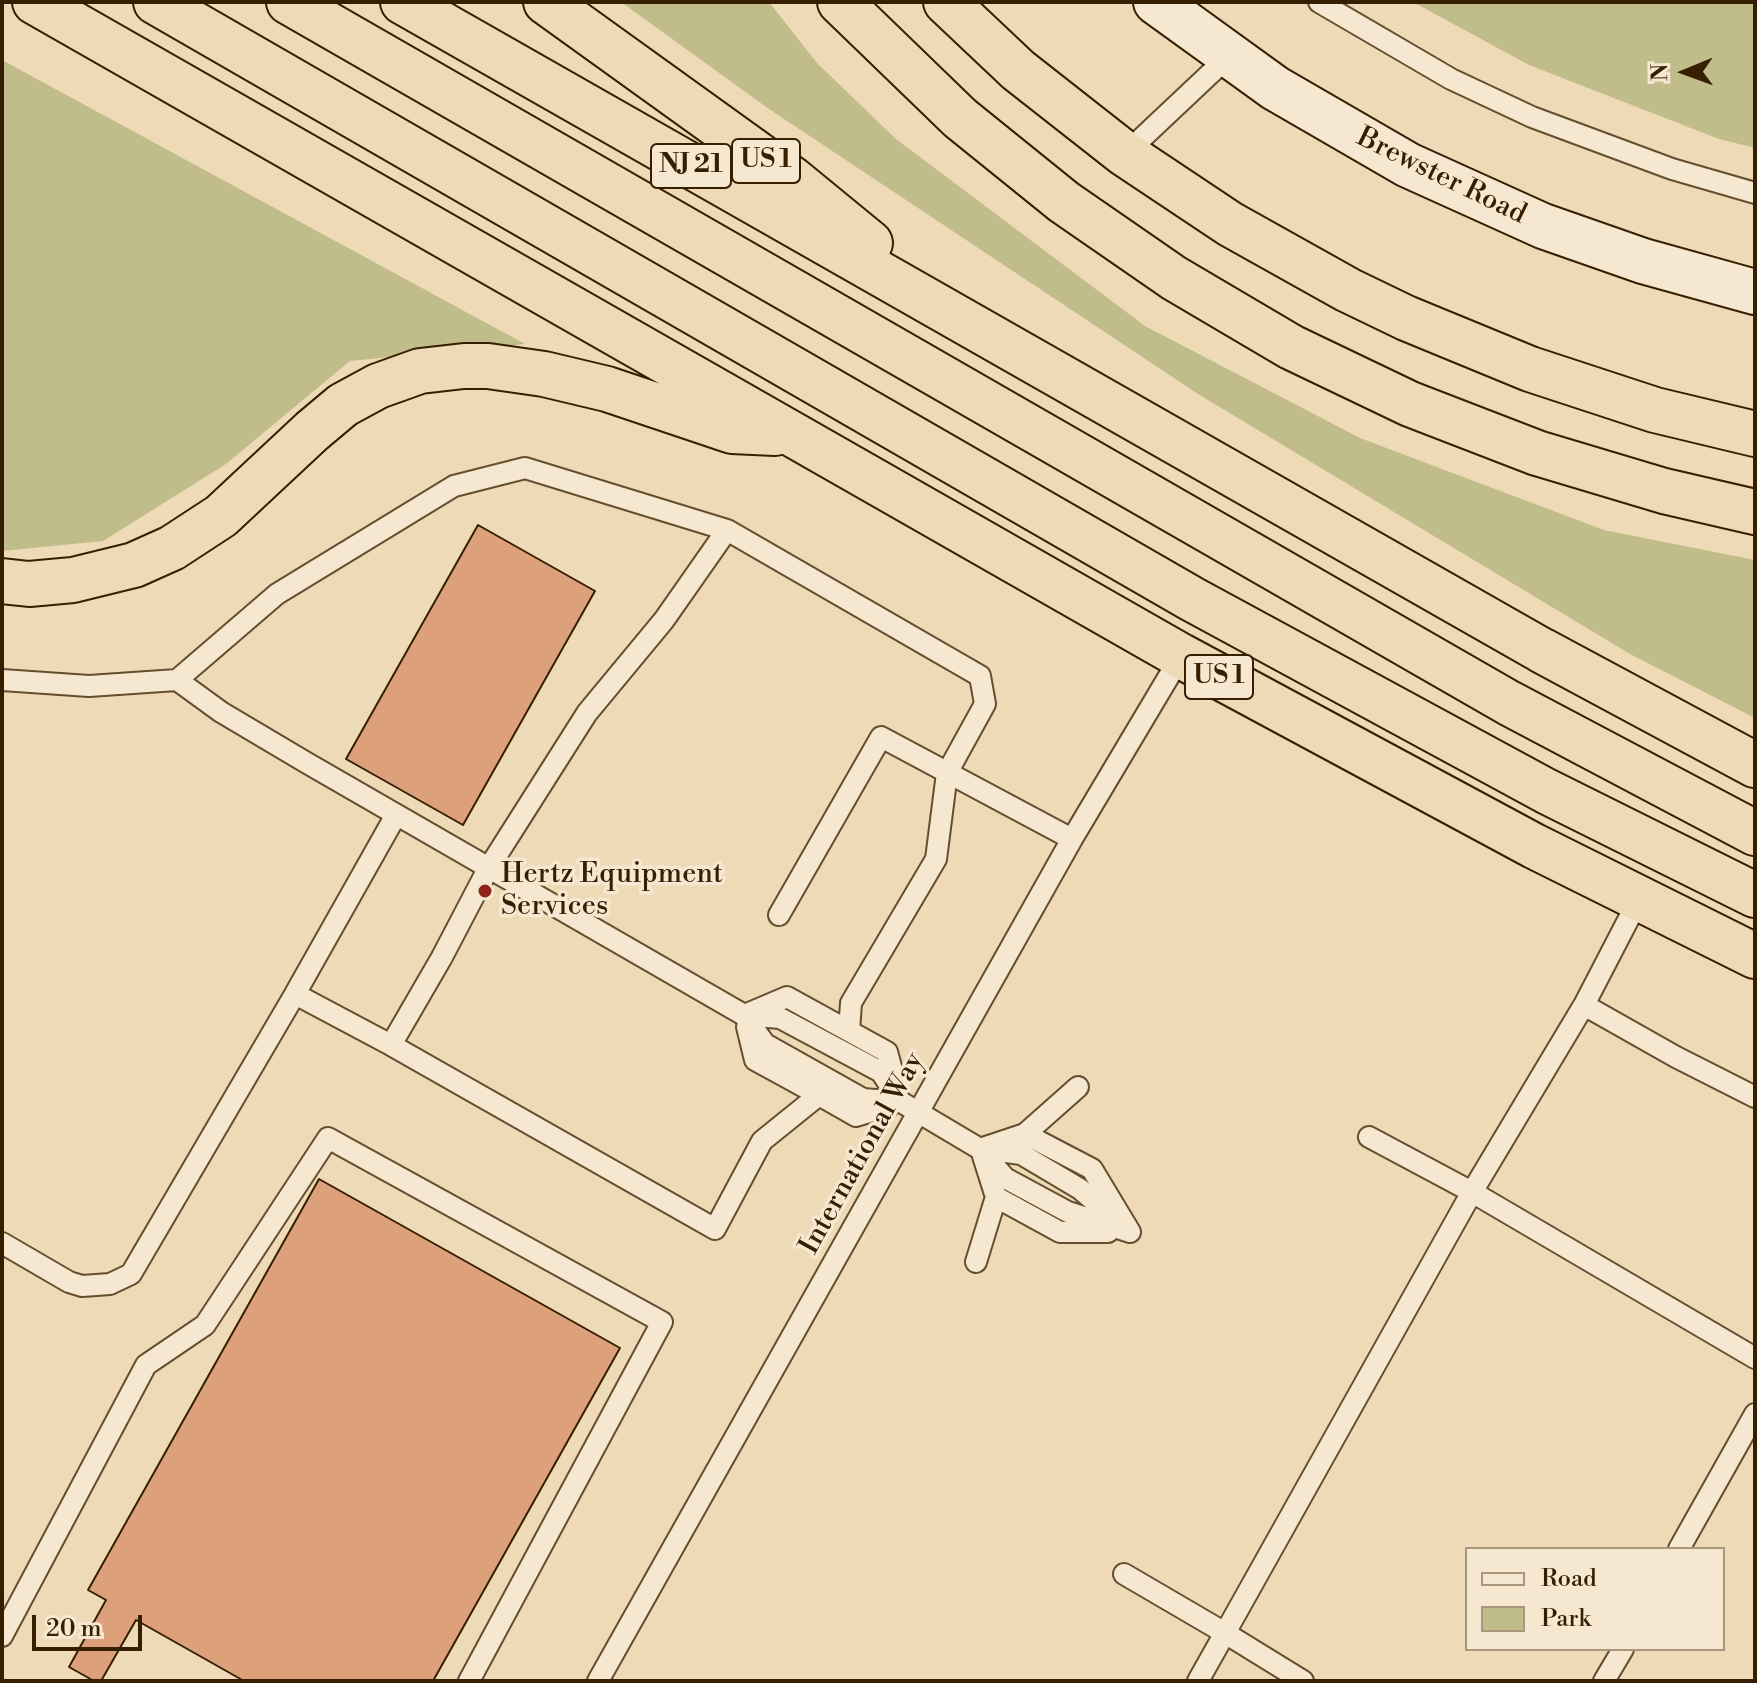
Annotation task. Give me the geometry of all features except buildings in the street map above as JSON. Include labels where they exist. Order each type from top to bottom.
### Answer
[{"type":"highway","name":"US 1","points":[[35,2],[1181,656],[1415,783],[1755,956]]},
{"type":"highway","points":[[156,2],[1192,599],[1546,791],[1755,895]]},
{"type":"highway","points":[[289,2],[1496,696],[1755,833]]},
{"type":"highway","points":[[318,2],[520,135]]},
{"type":"highway","name":"NJ 21","points":[[403,2],[980,328]]},
{"type":"highway","name":"US 1","points":[[546,2],[792,179],[980,328],[1541,650],[1755,765]]},
{"type":"highway","points":[[840,2],[960,118],[1064,202],[1174,278],[1291,347],[1410,404],[1524,448],[1664,491],[1755,512]]},
{"type":"highway","points":[[946,2],[1018,70],[1125,154],[1230,224],[1336,284],[1493,355],[1593,391],[1655,410],[1755,434]]},
{"type":"highway","points":[[2,581],[29,584],[83,578],[134,565],[172,548],[221,516],[343,405],[378,386],[420,371],[464,366],[529,371],[607,389],[732,431],[789,434]]},
{"type":"highway","points":[[1648,903],[1755,975]]},
{"type":"street","name":"Brewster Road","points":[[1156,2],[1275,88],[1408,165],[1543,226],[1643,261],[1755,292]]},
{"type":"lane","points":[[1319,2],[1451,79],[1532,117],[1672,169],[1755,193]]},
{"type":"lane","points":[[1125,154],[1229,56]]},
{"type":"lane","points":[[2,680],[89,686],[177,680],[277,594],[454,486],[525,468],[727,530],[980,676],[985,704],[947,773],[936,859],[851,1003],[849,1031]]},
{"type":"lane","points":[[391,1045],[488,869],[587,713],[664,620],[727,530]]},
{"type":"lane","name":"International Way","points":[[598,1681],[910,1107],[1181,656]]},
{"type":"lane","points":[[177,680],[221,712],[744,1015],[765,1044],[863,1099],[910,1107]]},
{"type":"lane","points":[[779,915],[881,737],[1072,839]]},
{"type":"lane","points":[[2,1243],[69,1282],[82,1286],[110,1284],[131,1274],[396,815]]},
{"type":"lane","points":[[1198,1681],[1472,1192],[1648,903]]},
{"type":"lane","points":[[295,994],[715,1229],[762,1141],[819,1095]]},
{"type":"lane","points":[[744,1015],[787,997],[887,1052],[910,1107]]},
{"type":"lane","points":[[1584,1005],[1755,1097]]},
{"type":"lane","points":[[744,1015],[780,1018],[881,1072],[910,1107],[980,1149],[1005,1178],[1068,1212],[1130,1232]]},
{"type":"lane","points":[[744,1015],[755,1060],[856,1116],[910,1107]]},
{"type":"lane","points":[[980,1149],[1025,1134],[1078,1087]]},
{"type":"lane","points":[[1025,1134],[1092,1169],[1130,1232]]},
{"type":"lane","points":[[1369,1137],[1472,1192],[1755,1358]]},
{"type":"lane","points":[[2,1636],[146,1365],[205,1325],[328,1138],[662,1322],[469,1681]]},
{"type":"lane","points":[[976,1262],[996,1197],[980,1149]]},
{"type":"lane","points":[[996,1197],[1060,1232],[1130,1232]]},
{"type":"lane","points":[[1680,1547],[1755,1414]]},
{"type":"lane","points":[[1124,1574],[1303,1681]]},
{"type":"lane","points":[[1604,1681],[1622,1651]]},
{"type":"green space","points":[[621,2],[769,2],[817,63],[896,139],[1145,326],[1360,438],[1604,530],[1755,560],[1755,718],[1630,654],[1198,394],[769,109]]},
{"type":"green space","points":[[1413,2],[1755,2],[1755,148],[1719,139],[1529,65]]},
{"type":"green space","points":[[2,60],[525,344],[350,361],[226,464],[103,541],[2,551]]},
{"type":"place","name":"Hertz Equipment Services","points":[[485,891]]}]
